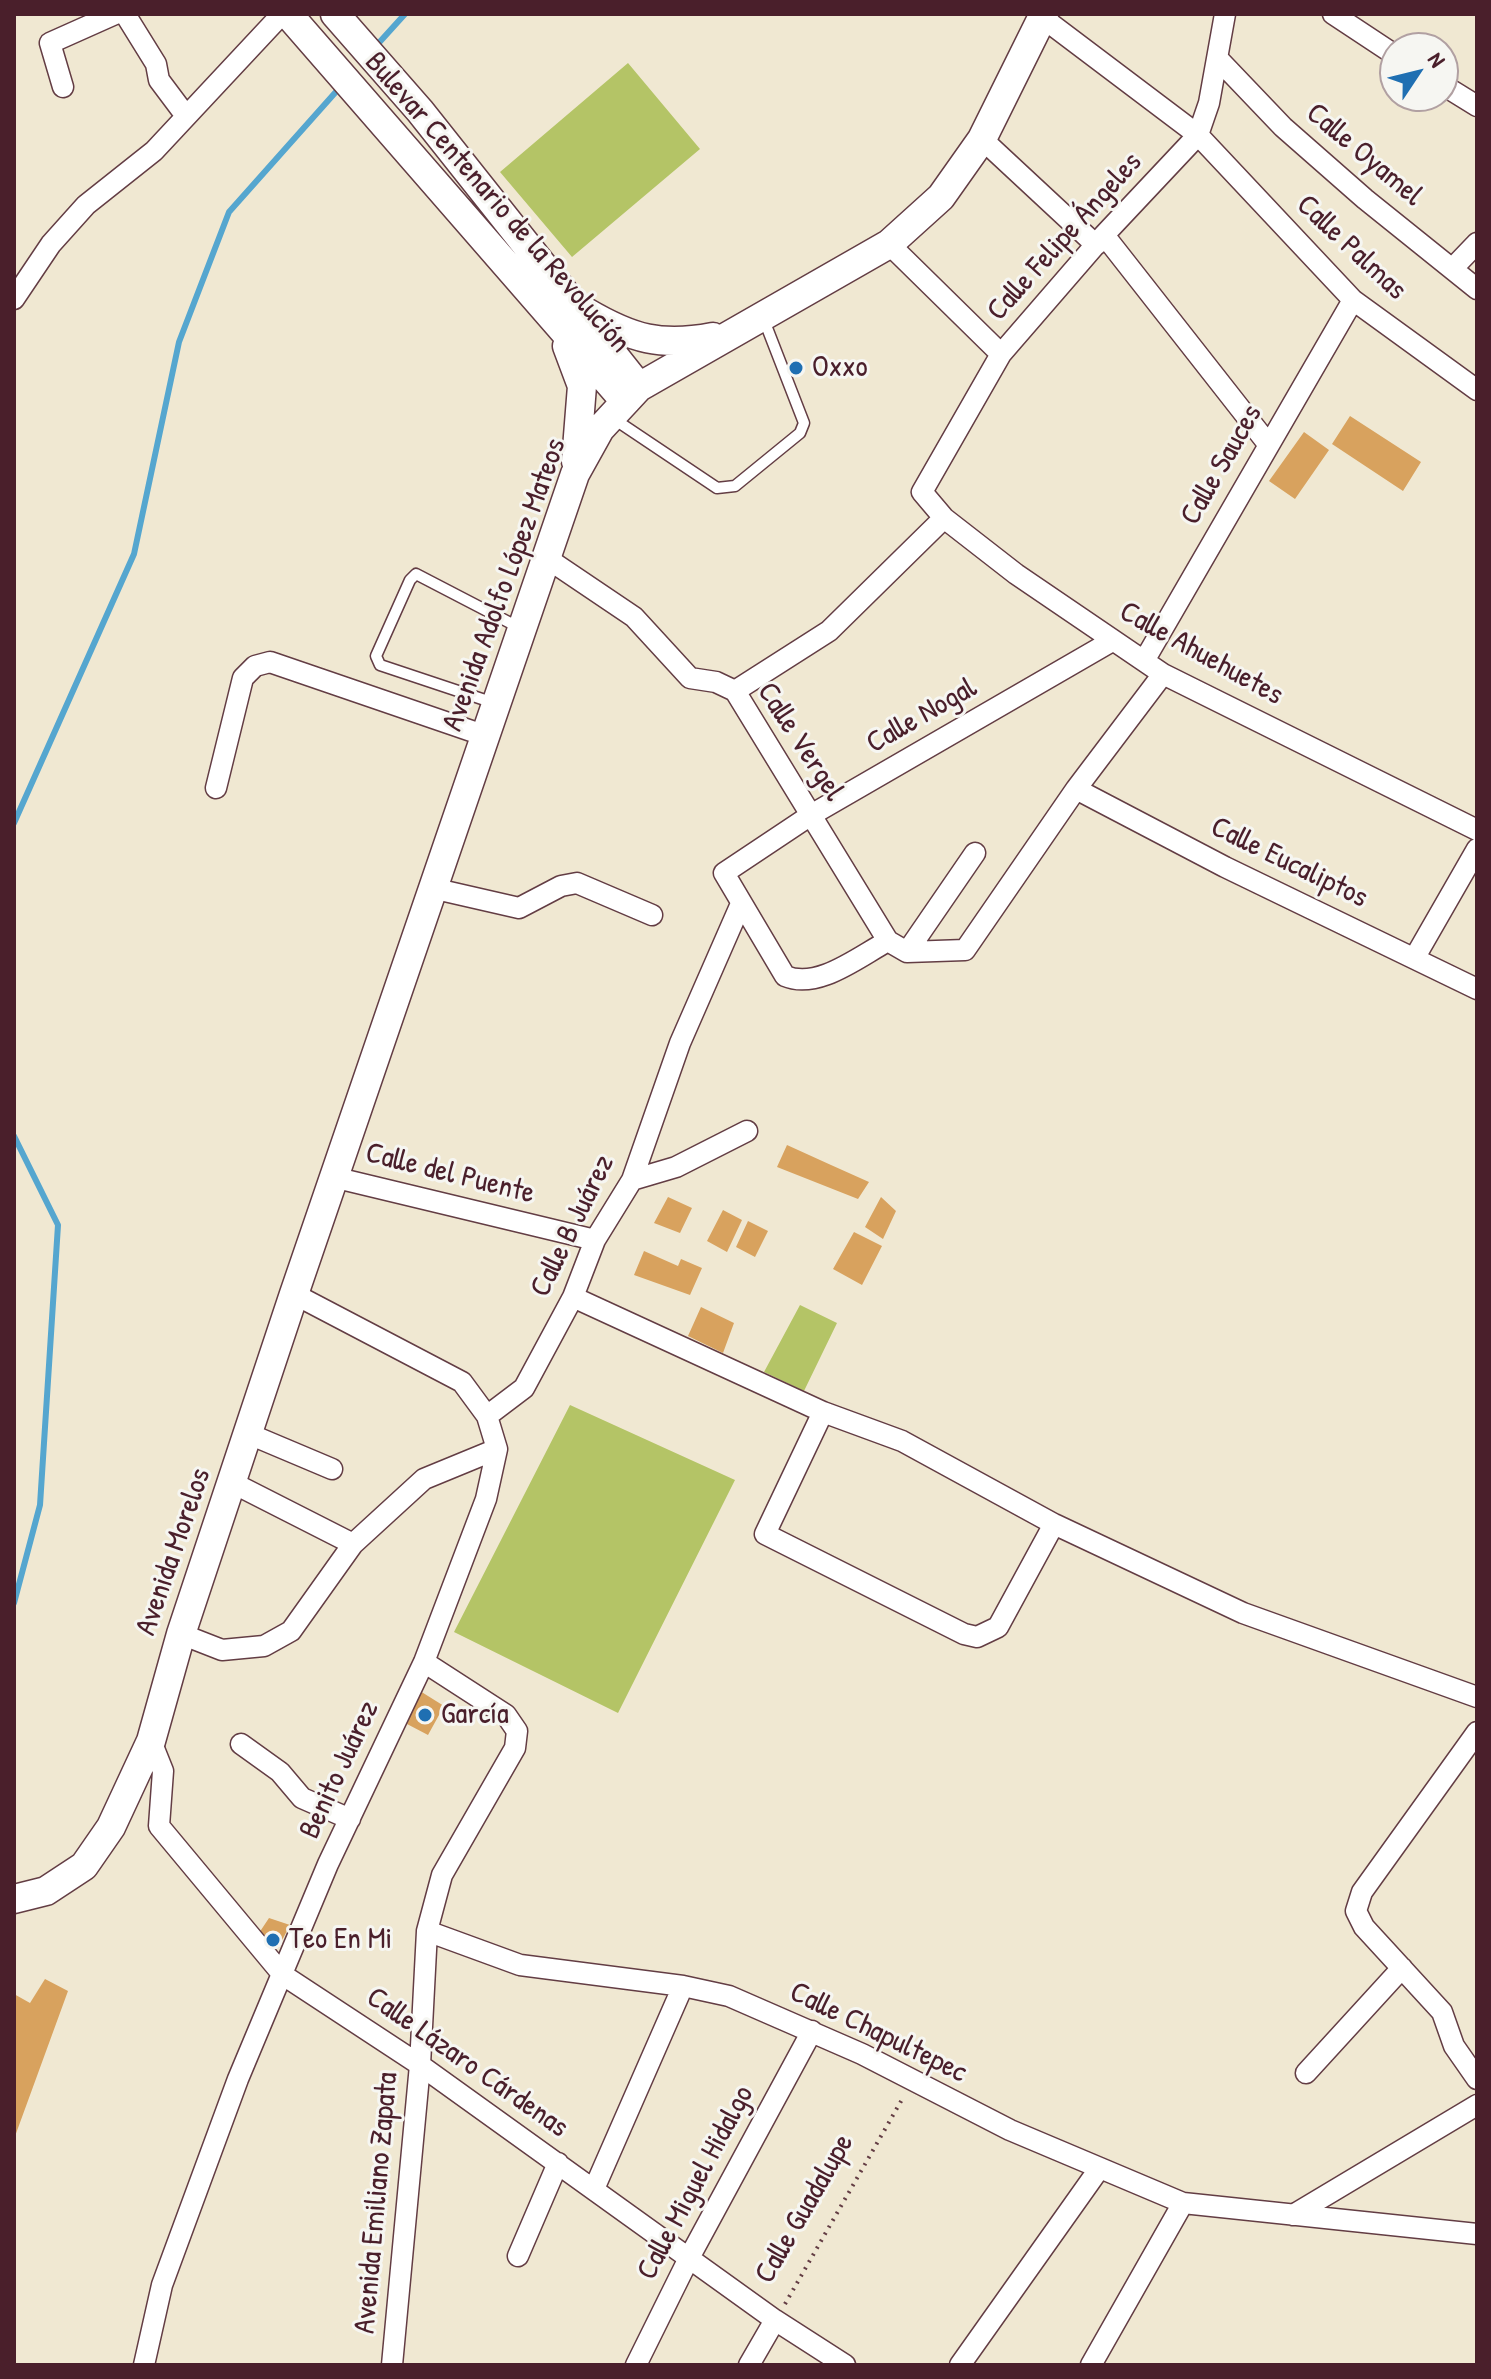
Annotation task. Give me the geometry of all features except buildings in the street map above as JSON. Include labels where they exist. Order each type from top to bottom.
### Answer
[{"type":"main road","name":"Bulevar Centenario de la Revolución","points":[[285,14],[394,135],[550,297]]},
{"type":"main road","name":"Bulevar Centenario de la Revolución","points":[[335,14],[420,111],[624,401]]},
{"type":"main road","points":[[624,401],[889,244],[941,197],[982,139],[1044,16]]},
{"type":"main road","points":[[550,297],[644,340],[682,343],[738,333]]},
{"type":"main road","points":[[550,297],[582,386],[575,474]]},
{"type":"main road","name":"Avenida Adolfo López Mateos","points":[[337,1178],[575,474],[624,401]]},
{"type":"main road","name":"Avenida Morelos","points":[[14,1899],[46,1891],[84,1866],[111,1827],[151,1741],[181,1634],[294,1294],[337,1178]]},
{"type":"street","points":[[63,87],[50,43],[115,14]]},
{"type":"street","points":[[125,14],[156,64],[159,80],[186,116]]},
{"type":"street","points":[[14,299],[51,244],[86,205],[154,151],[285,14]]},
{"type":"street","name":"Calle Felipe Ángeles","points":[[922,492],[1001,354],[1100,240],[1198,135],[1219,60],[1225,14]]},
{"type":"street","points":[[1333,14],[1379,44]]},
{"type":"street","name":"Calle Palmas","points":[[1044,16],[1198,135],[1353,300],[1477,390]]},
{"type":"street","name":"Calle Oyamel","points":[[1219,60],[1294,137],[1477,289]]},
{"type":"street","points":[[1459,95],[1477,106]]},
{"type":"street","points":[[982,139],[1100,240],[1268,444]]},
{"type":"street","points":[[1453,268],[1477,243]]},
{"type":"street","points":[[889,244],[1001,354]]},
{"type":"street","name":"Calle Sauces","points":[[1144,661],[1353,300]]},
{"type":"street","name":"Calle Ahuehuetes","points":[[922,492],[944,518],[1112,641],[1163,674],[1477,830]]},
{"type":"street","points":[[735,691],[829,631],[944,518]]},
{"type":"street","name":"Calle Vergel","points":[[548,559],[634,617],[690,678],[716,682],[735,691],[888,941]]},
{"type":"street","name":"Calle Nogal","points":[[740,906],[724,873],[811,815],[1112,641]]},
{"type":"street","points":[[216,788],[243,678],[255,666],[270,662],[486,736]]},
{"type":"street","points":[[740,906],[785,976],[799,982],[814,980],[888,941],[907,952],[965,950],[1076,789],[1163,674]]},
{"type":"street","name":"Calle Eucaliptos","points":[[1076,789],[1225,867],[1477,989]]},
{"type":"street","points":[[1415,957],[1477,849]]},
{"type":"street","points":[[907,952],[975,853]]},
{"type":"street","points":[[436,889],[519,908],[561,886],[577,883],[652,915]]},
{"type":"street","name":"Calle B Juárez","points":[[487,1416],[524,1388],[573,1297],[595,1240],[632,1180],[680,1043],[740,906]]},
{"type":"street","points":[[632,1180],[676,1167],[747,1131]]},
{"type":"street","name":"Calle del Puente","points":[[337,1178],[595,1240]]},
{"type":"street","name":"Benito Juárez","points":[[144,2365],[162,2285],[238,2079],[350,1819],[424,1662],[486,1499],[497,1449],[487,1416],[462,1382],[294,1294]]},
{"type":"street","points":[[573,1297],[823,1412],[902,1441],[1054,1524],[1243,1613],[1477,1697]]},
{"type":"street","points":[[823,1412],[765,1534],[964,1634],[977,1637],[998,1627],[1054,1524]]},
{"type":"street","points":[[249,1434],[332,1469]]},
{"type":"street","points":[[181,1634],[222,1650],[264,1646],[291,1631],[353,1544],[424,1479],[497,1449]]},
{"type":"street","points":[[233,1483],[353,1544]]},
{"type":"street","name":"Avenida Emiliano Zapata","points":[[392,2365],[420,2065],[427,1931],[442,1875],[515,1748],[517,1731],[506,1715],[424,1662]]},
{"type":"street","points":[[1477,1732],[1362,1892],[1356,1911],[1364,1927],[1442,2012],[1454,2046],[1477,2079]]},
{"type":"street","name":"Calle Lázaro Cárdenas","points":[[151,1741],[163,1771],[159,1826],[283,1975],[420,2065],[775,2320],[845,2365]]},
{"type":"street","points":[[241,1744],[280,1772],[302,1798],[350,1819]]},
{"type":"street","name":"Calle Chapultepec","points":[[427,1931],[520,1965],[683,1986],[729,1996],[812,2031],[912,2082],[1099,2169],[1183,2203],[1477,2234]]},
{"type":"street","points":[[1306,2073],[1402,1968]]},
{"type":"street","points":[[594,2189],[683,1986]]},
{"type":"street","name":"Calle Miguel Hidalgo","points":[[636,2365],[689,2258],[812,2031]]},
{"type":"street","points":[[1293,2215],[1477,2105]]},
{"type":"street","points":[[518,2256],[558,2163]]},
{"type":"street","points":[[960,2365],[1099,2169]]},
{"type":"street","points":[[1091,2365],[1183,2203]]},
{"type":"street","name":"Calle Guadalupe","points":[[749,2365],[775,2320]]},
{"type":"lane","points":[[624,401],[717,488],[735,486],[800,433],[804,423],[763,318]]},
{"type":"lane","points":[[496,703],[380,665],[376,656],[410,580],[416,574],[522,629]]},
{"type":"path","name":"Calle Guadalupe","points":[[775,2320],[912,2082]]},
{"type":"green space","points":[[628,63],[700,149],[572,257],[500,172]]},
{"type":"green space","points":[[800,1305],[837,1323],[804,1391],[764,1372]]},
{"type":"green space","points":[[570,1405],[735,1480],[618,1713],[454,1632]]},
{"type":"waterway","points":[[376,46],[405,14]]},
{"type":"waterway","points":[[14,823],[134,554],[179,342],[229,212],[342,85]]},
{"type":"waterway","points":[[14,1136],[58,1225],[40,1505],[14,1603]]},
{"type":"place","name":"Oxxo","points":[[796,368]]},
{"type":"place","name":"García","points":[[425,1715]]},
{"type":"place","name":"Teo En Mi","points":[[273,1940]]}]
